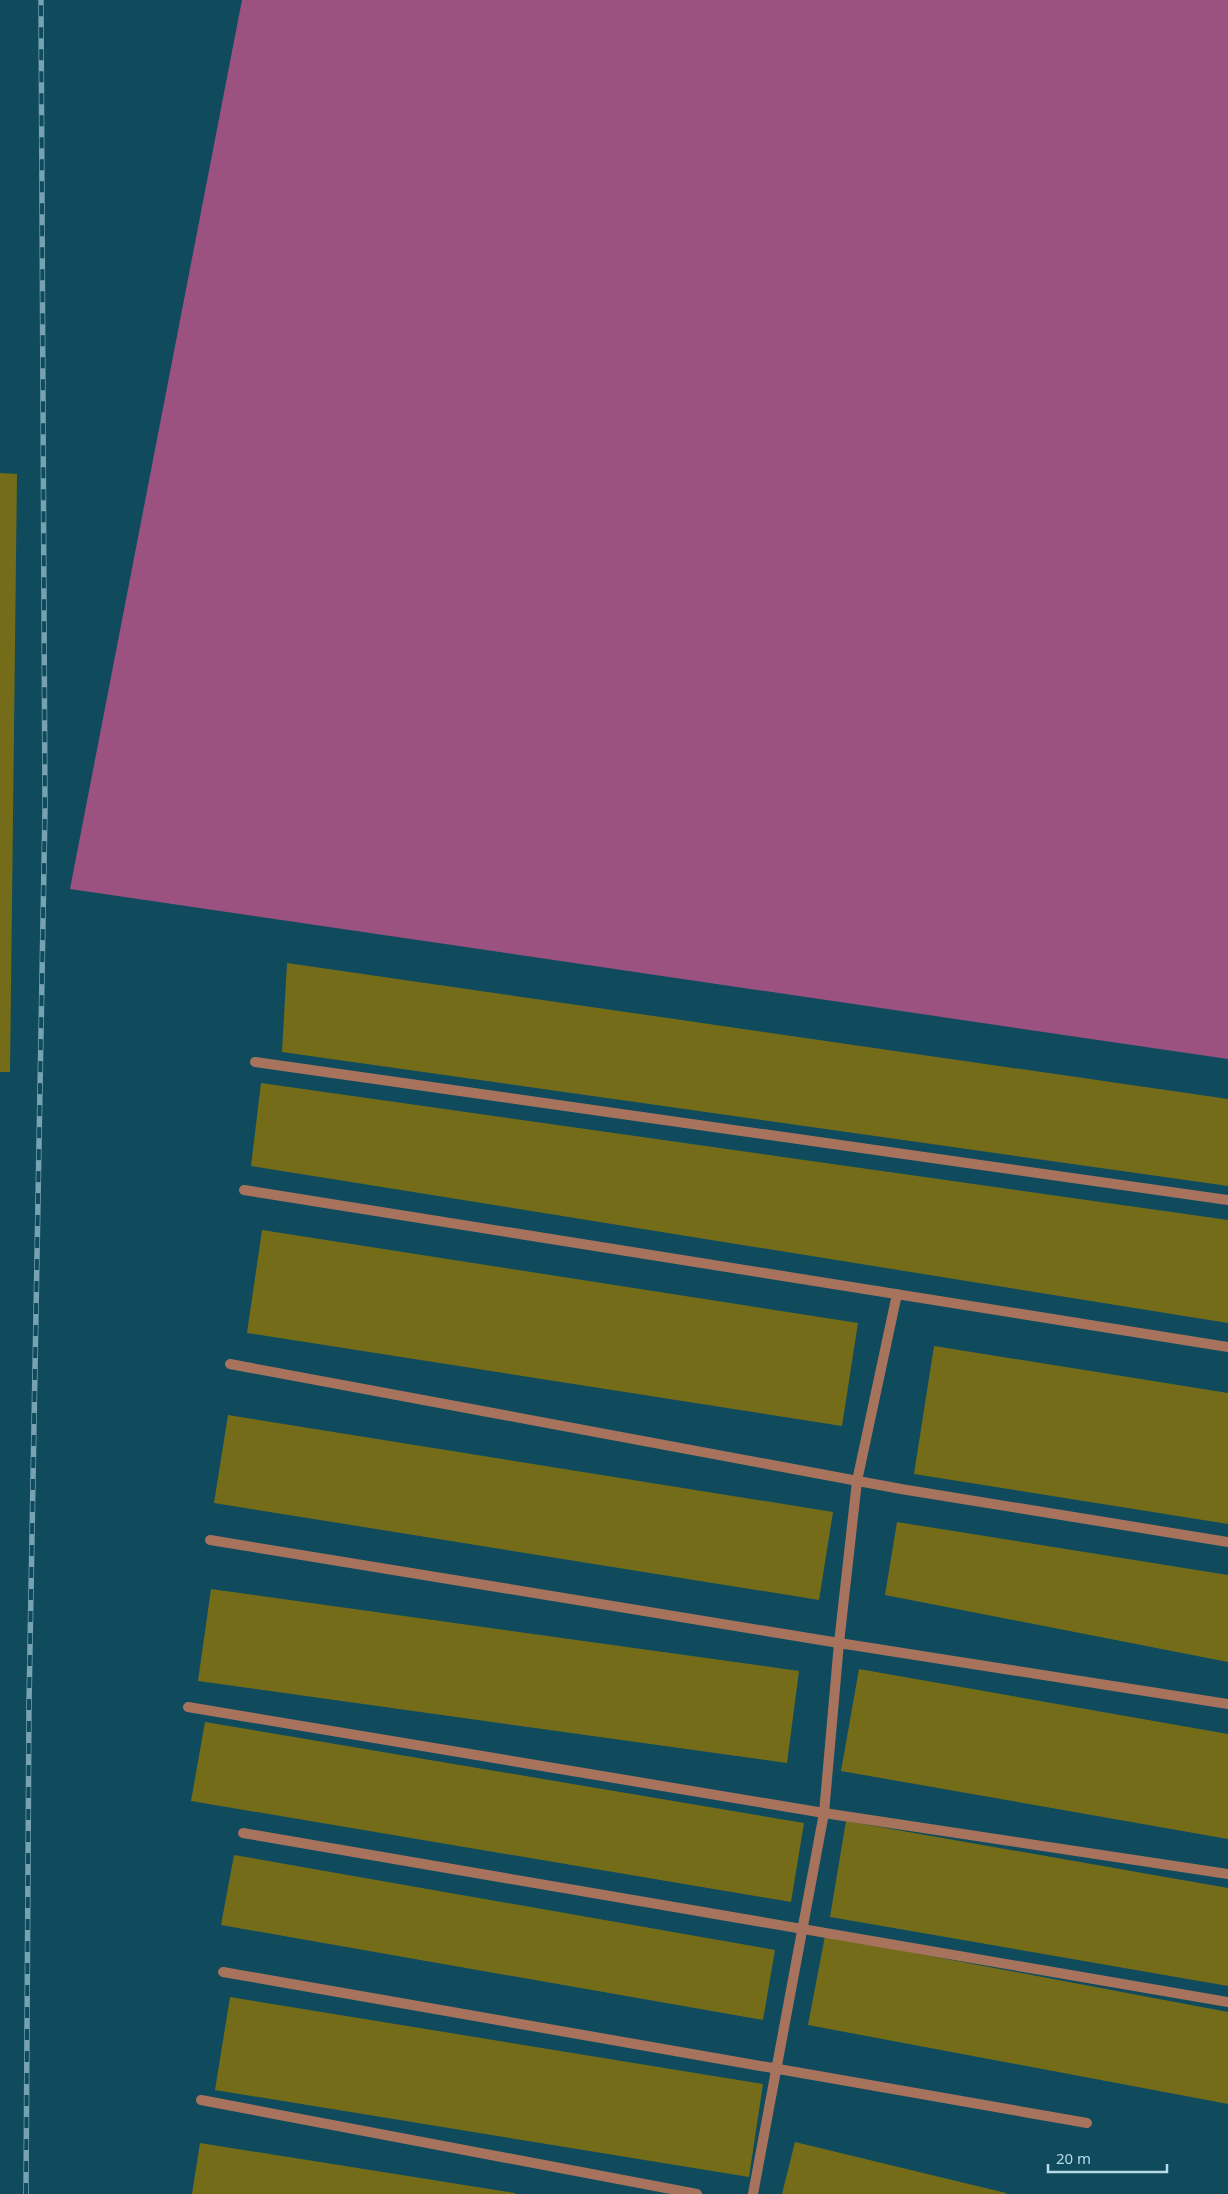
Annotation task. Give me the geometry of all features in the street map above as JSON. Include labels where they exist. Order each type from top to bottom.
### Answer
[{"type":"lane","points":[[255,1062],[1228,1200]]},
{"type":"lane","points":[[244,1190],[1228,1347]]},
{"type":"lane","points":[[753,2194],[804,1930],[824,1813],[839,1643],[857,1480],[897,1294]]},
{"type":"lane","points":[[230,1364],[857,1480],[1228,1542]]},
{"type":"lane","points":[[210,1540],[839,1643],[1228,1704]]},
{"type":"lane","points":[[188,1707],[824,1813],[1228,1874]]},
{"type":"lane","points":[[243,1833],[1228,2002]]},
{"type":"lane","points":[[223,1972],[1087,2124]]},
{"type":"lane","points":[[201,2100],[697,2194]]},
{"type":"shaded area","points":[[242,0],[1228,0],[1228,1059],[70,889]]},
{"type":"building","points":[[0,473],[17,474],[10,1072],[0,1072]]},
{"type":"building","points":[[287,963],[1228,1099],[1228,1186],[282,1052]]},
{"type":"building","points":[[261,1083],[1228,1220],[1228,1323],[251,1166]]},
{"type":"building","points":[[262,1230],[858,1323],[842,1426],[247,1333]]},
{"type":"building","points":[[934,1346],[1228,1393],[1228,1524],[914,1474]]},
{"type":"building","points":[[228,1415],[833,1512],[819,1600],[214,1503]]},
{"type":"building","points":[[897,1522],[1228,1575],[1228,1662],[885,1595]]},
{"type":"building","points":[[211,1589],[799,1671],[787,1763],[198,1681]]},
{"type":"building","points":[[859,1669],[1228,1734],[1228,1839],[841,1771]]},
{"type":"building","points":[[205,1722],[804,1823],[791,1902],[191,1801]]},
{"type":"building","points":[[846,1821],[1228,1888],[1228,1986],[830,1917]]},
{"type":"building","points":[[234,1855],[775,1950],[763,2020],[221,1925]]},
{"type":"building","points":[[825,1936],[1228,2012],[1228,2104],[808,2025]]},
{"type":"building","points":[[230,1997],[763,2084],[749,2177],[215,2090]]},
{"type":"building","points":[[795,2142],[1006,2193],[1006,2194],[782,2194]]},
{"type":"building","points":[[200,2143],[515,2193],[515,2194],[192,2194]]},
{"type":"railway","points":[[26,2194],[29,1704],[45,809],[41,0]]}]
